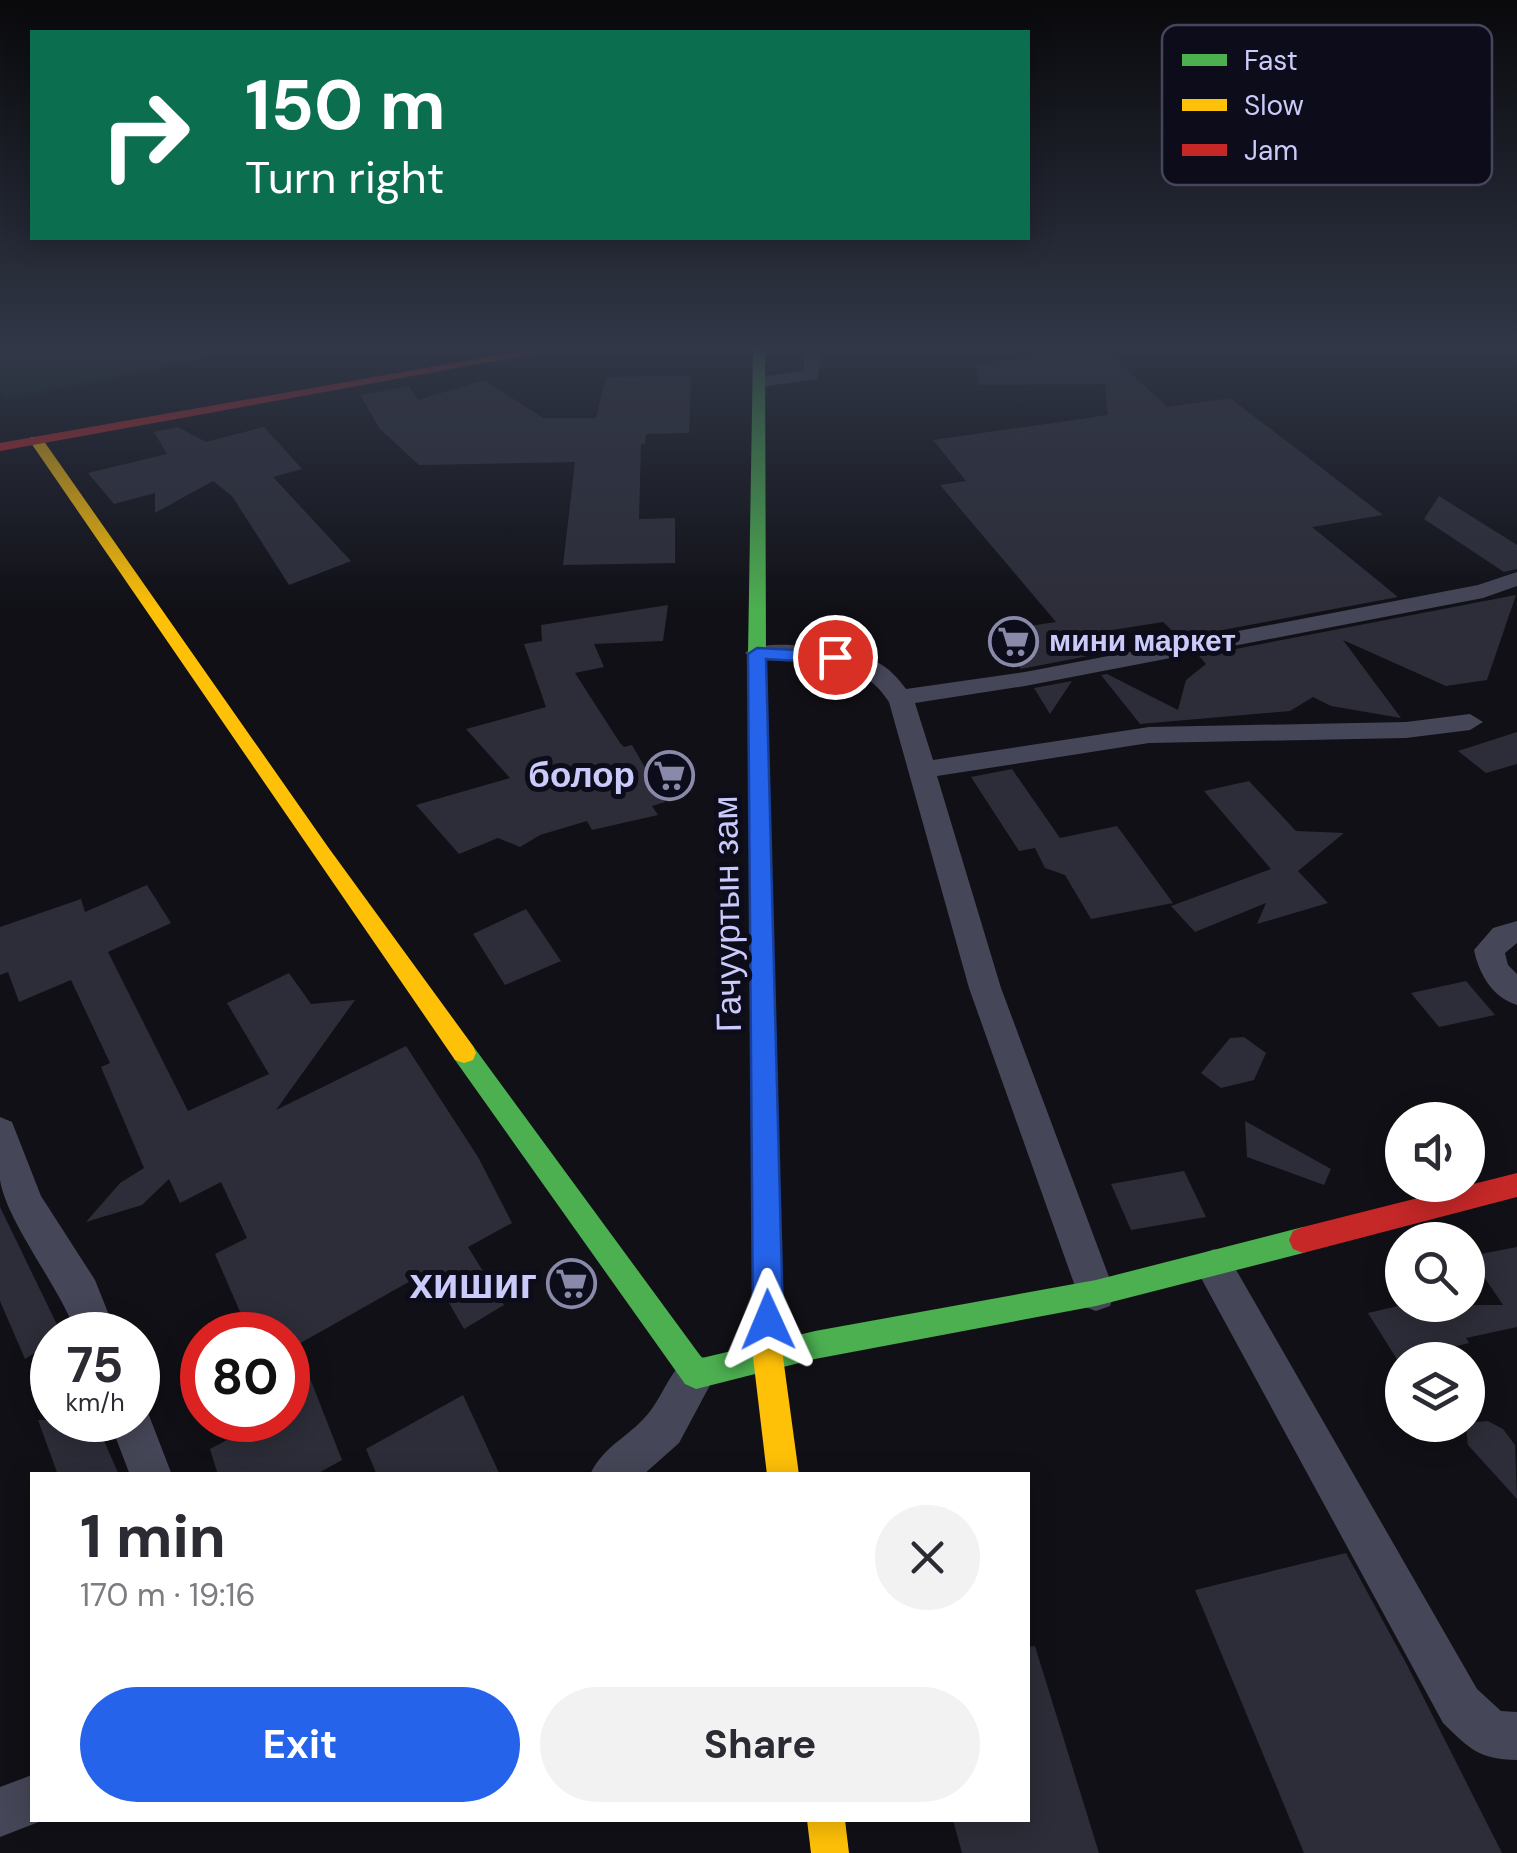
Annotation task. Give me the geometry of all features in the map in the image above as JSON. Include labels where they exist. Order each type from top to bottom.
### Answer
[{"type":"main road","points":[[0,447],[56,436]]},
{"type":"main road","name":"Гачууртын зам","points":[[759,436],[757,654],[768,1357],[783,1472]]},
{"type":"main road","points":[[36,440],[320,852],[696,1374],[1096,1294],[1517,1185]]},
{"type":"main road","points":[[826,1822],[830,1853]]},
{"type":"street","points":[[902,697],[1082,668],[1482,591],[1517,579]]},
{"type":"street","points":[[757,654],[835,657],[863,664],[881,674],[902,697],[970,942],[1096,1294]]},
{"type":"street","points":[[921,770],[1149,735],[1406,730],[1470,722]]},
{"type":"street","points":[[1517,932],[1504,936],[1490,950],[1494,970],[1517,993]]},
{"type":"street","points":[[0,1132],[26,1204],[88,1312]]},
{"type":"street","points":[[1214,1266],[1460,1706],[1491,1735],[1517,1736]]},
{"type":"street","points":[[614,1472],[664,1428],[696,1374]]},
{"type":"street","points":[[139,1442],[151,1472]]},
{"type":"street","points":[[0,1812],[30,1801]]},
{"type":"building","points":[[157,436],[196,436],[206,442],[227,436],[273,436],[302,469],[273,477],[351,561],[289,585],[232,496],[213,481],[155,513],[155,493],[114,504],[88,473],[167,454]]},
{"type":"building","points":[[388,436],[646,436],[645,444],[641,444],[639,519],[675,518],[675,563],[563,565],[575,462],[419,465]]},
{"type":"building","points":[[958,436],[1280,436],[1383,515],[1312,527],[1398,597],[1180,638],[1163,622],[1081,635],[1089,646],[1088,656],[1021,669],[996,631],[1056,622],[940,485],[966,481],[933,440]]},
{"type":"building","points":[[1439,496],[1517,545],[1517,569],[1504,572],[1424,519]]},
{"type":"building","points":[[1516,595],[1487,680],[1446,686],[1343,640],[1401,718],[1331,706],[1313,697],[1290,711],[1140,724],[1101,675],[1107,674],[1178,710],[1186,680],[1206,664],[1199,656]]},
{"type":"building","points":[[668,605],[663,641],[594,644],[604,667],[575,673],[620,743],[624,747],[632,745],[665,802],[652,806],[658,815],[592,830],[587,821],[540,835],[520,847],[498,838],[459,854],[416,805],[510,778],[466,729],[546,707],[524,644],[542,641],[541,625]]},
{"type":"building","points":[[1072,681],[1050,714],[1034,688]]},
{"type":"building","points":[[1517,732],[1517,764],[1486,773],[1458,751]]},
{"type":"building","points":[[1012,769],[1060,838],[1117,826],[1173,903],[1091,919],[1065,875],[1045,868],[1035,848],[1019,851],[971,777]]},
{"type":"building","points":[[1249,781],[1296,831],[1344,833],[1298,871],[1328,903],[1257,924],[1266,903],[1195,932],[1171,906],[1271,869],[1204,791]]},
{"type":"building","points":[[147,885],[171,923],[108,952],[188,1111],[269,1074],[227,1003],[289,973],[311,1004],[355,1000],[276,1110],[406,1046],[478,1157],[512,1223],[468,1247],[504,1305],[464,1329],[430,1270],[310,1338],[310,1312],[240,1312],[215,1254],[247,1238],[221,1182],[180,1203],[169,1179],[142,1205],[86,1222],[120,1183],[144,1168],[101,1067],[110,1063],[71,980],[19,1002],[8,972],[0,975],[0,927],[81,899],[85,912]]},
{"type":"building","points":[[526,909],[561,961],[505,985],[473,934]]},
{"type":"building","points":[[1466,981],[1495,1015],[1439,1027],[1411,993]]},
{"type":"building","points":[[1244,1037],[1266,1053],[1254,1080],[1221,1088],[1201,1073],[1230,1038]]},
{"type":"building","points":[[1245,1121],[1331,1169],[1324,1185],[1247,1157]]},
{"type":"building","points":[[1184,1171],[1206,1217],[1131,1230],[1111,1184]]},
{"type":"building","points":[[0,1207],[51,1312],[30,1312],[30,1356],[25,1359],[0,1301]]},
{"type":"building","points":[[1517,1247],[1517,1327],[1466,1338],[1468,1342],[1386,1342],[1368,1313],[1385,1309],[1385,1322],[1485,1322],[1485,1305],[1503,1305],[1485,1278],[1485,1253]]},
{"type":"building","points":[[310,1378],[342,1460],[320,1472],[217,1472],[210,1449],[223,1442],[310,1442]]},
{"type":"building","points":[[463,1395],[499,1472],[376,1472],[366,1449]]},
{"type":"building","points":[[1485,1421],[1503,1429],[1515,1445],[1517,1499],[1468,1445],[1468,1442],[1485,1442]]},
{"type":"building","points":[[46,1442],[105,1442],[118,1472],[57,1472]]},
{"type":"building","points":[[1346,1553],[1502,1853],[1304,1853],[1195,1590]]},
{"type":"building","points":[[1035,1646],[1099,1853],[962,1853],[954,1822],[1030,1822],[1030,1647]]},
{"type":"traffic: fast","points":[[758,436],[757,653],[765,1175]]},
{"type":"traffic: fast","points":[[464,1053],[696,1374],[815,1345],[1096,1293],[1303,1240]]},
{"type":"traffic: slow","points":[[36,440],[320,852],[464,1053]]},
{"type":"traffic: slow","points":[[765,1175],[768,1357],[783,1472]]},
{"type":"traffic: slow","points":[[826,1822],[830,1853]]},
{"type":"traffic: jam","points":[[0,447],[60,436]]},
{"type":"traffic: jam","points":[[1303,1240],[1517,1185]]},
{"type":"place","name":"мини маркет","points":[[1014,641]]},
{"type":"place","name":"болор","points":[[670,775]]},
{"type":"place","name":"хишиг","points":[[572,1283]]},
{"type":"route","points":[[768,1320],[757,654],[835,657]]}]
